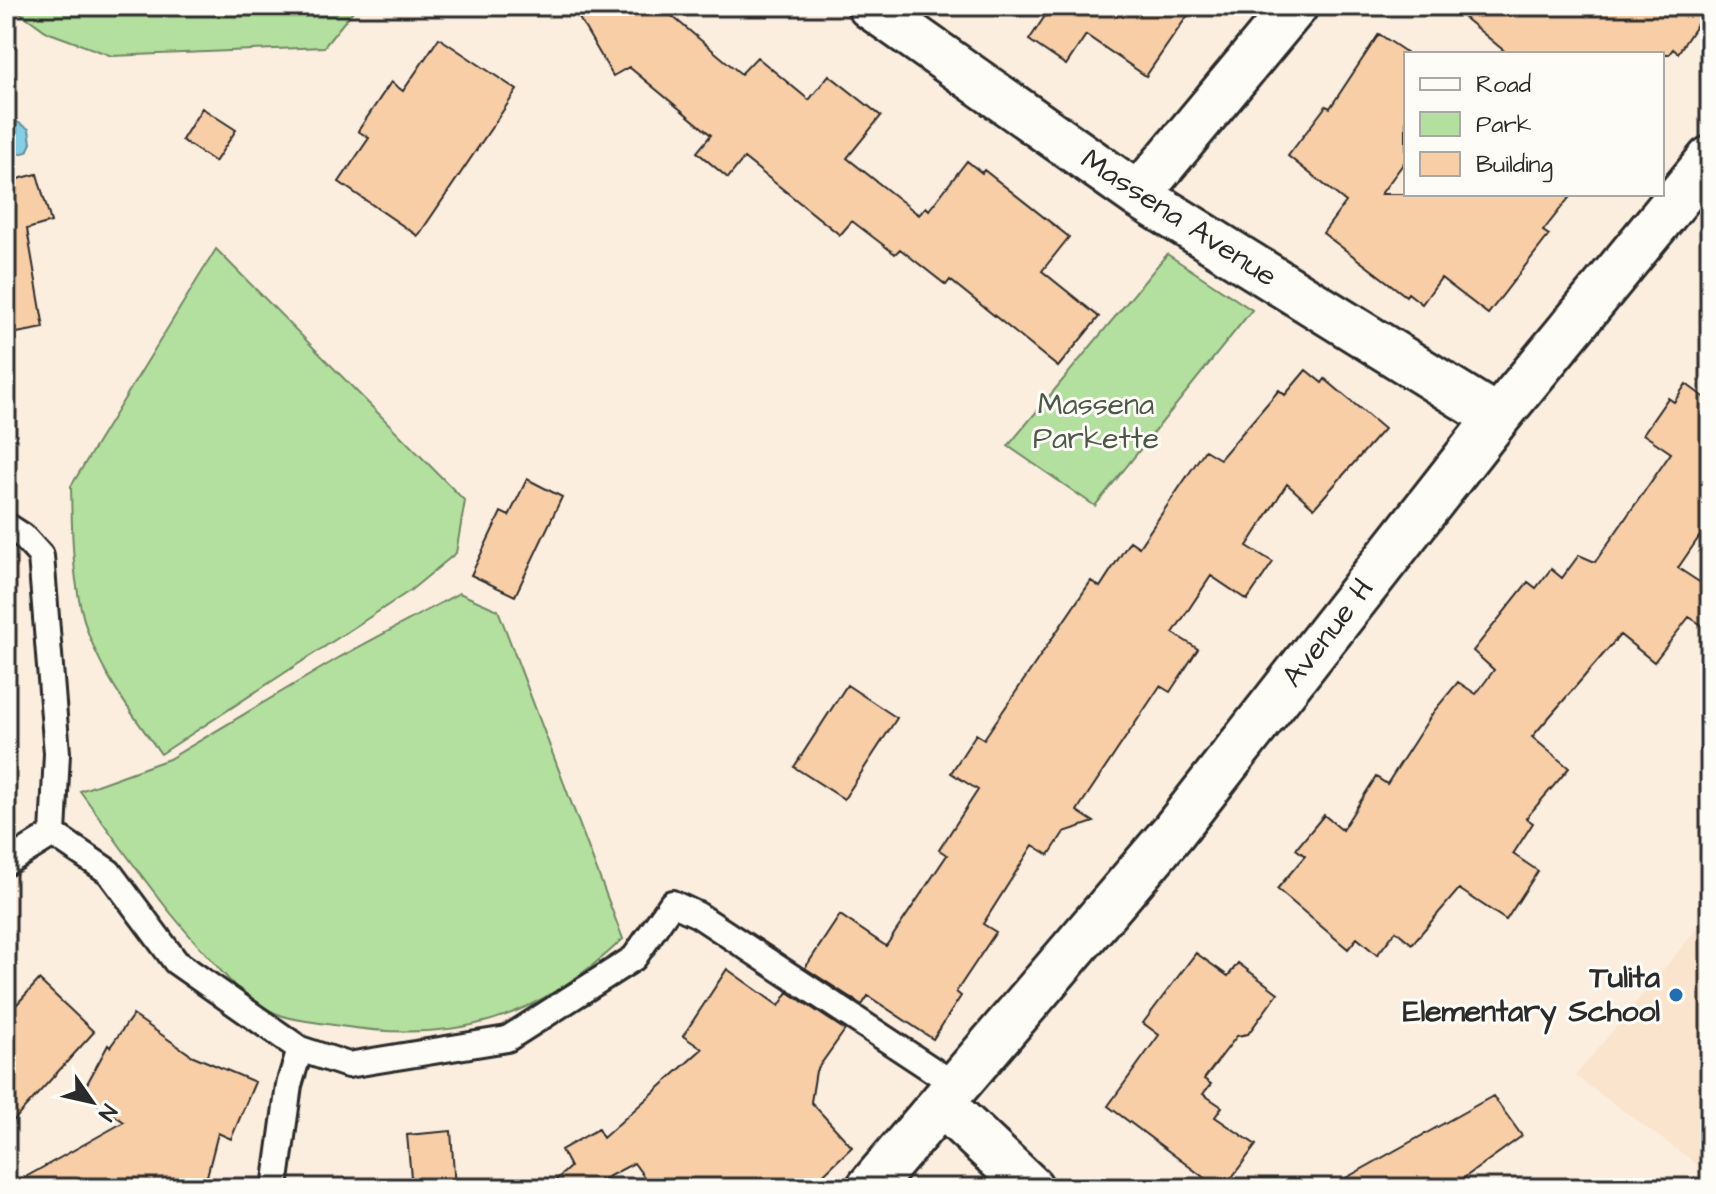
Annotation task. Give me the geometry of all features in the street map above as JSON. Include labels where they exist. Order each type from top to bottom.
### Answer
[{"type":"street","name":"Massena Avenue","points":[[870,6],[1138,195],[1497,418]]},
{"type":"street","points":[[1138,195],[1295,6]]},
{"type":"street","name":"Avenue H","points":[[869,1188],[1173,832],[1497,418],[1710,159]]},
{"type":"street","points":[[950,1095],[1031,1188]]},
{"type":"lane","points":[[6,525],[23,536],[41,556],[57,753],[53,834]]},
{"type":"lane","points":[[53,834],[109,872],[176,962],[300,1049],[348,1065],[507,1039],[634,958],[672,903],[698,915],[950,1095]]},
{"type":"lane","points":[[6,863],[53,834]]},
{"type":"lane","points":[[275,1188],[289,1085],[300,1049]]},
{"type":"shaded area","name":"Tulita Elementary School","points":[[1710,913],[1710,1174],[1575,1076]]},
{"type":"green space","points":[[11,6],[357,6],[324,47],[112,56],[47,32]]},
{"type":"green space","points":[[216,249],[465,501],[456,553],[411,590],[161,754],[113,684],[90,638],[76,583],[71,486]]},
{"type":"green space","name":"Massena Parkette","points":[[1167,254],[1252,310],[1095,506],[1008,446]]},
{"type":"green space","points":[[459,593],[498,610],[623,939],[591,967],[526,1007],[493,1020],[458,1028],[382,1031],[279,1015],[235,986],[193,939],[80,791],[169,759],[340,657]]},
{"type":"water","points":[[14,120],[29,129],[31,143],[27,152],[6,157],[6,122]]},
{"type":"building","points":[[572,6],[660,6],[741,74],[757,57],[809,100],[829,75],[881,116],[847,158],[919,215],[926,207],[929,210],[967,161],[982,173],[984,170],[1069,237],[1042,271],[1099,317],[1058,367],[950,280],[946,285],[900,249],[895,254],[852,221],[840,235],[744,158],[728,178],[697,152],[711,135],[629,67],[613,76]]},
{"type":"building","points":[[1043,6],[1194,6],[1146,76],[1086,35],[1066,65],[1029,40],[1049,10]]},
{"type":"building","points":[[1450,6],[1709,6],[1678,53],[1673,49],[1669,54],[1506,52]]},
{"type":"building","points":[[1379,34],[1406,52],[1404,163],[1381,194],[1570,196],[1543,231],[1549,235],[1488,314],[1441,278],[1422,304],[1408,293],[1406,296],[1323,233],[1346,202],[1288,156],[1326,106],[1330,108]]},
{"type":"building","points":[[439,38],[517,90],[418,236],[339,182],[369,138],[358,131],[391,82],[403,91]]},
{"type":"building","points":[[202,108],[236,130],[215,162],[182,140]]},
{"type":"building","points":[[37,174],[51,222],[27,229],[44,328],[6,335],[6,182]]},
{"type":"building","points":[[1306,370],[1322,383],[1325,379],[1384,429],[1314,508],[1287,484],[1247,546],[1273,562],[1247,600],[1211,576],[1173,633],[1198,649],[1170,692],[1160,686],[1080,806],[1077,811],[1094,822],[1064,832],[1049,855],[1033,845],[983,924],[996,932],[956,992],[961,996],[933,1039],[868,996],[862,1005],[805,968],[840,915],[886,946],[947,855],[939,850],[978,790],[951,773],[976,734],[984,739],[1091,581],[1100,587],[1130,541],[1139,547],[1205,450],[1220,459],[1279,390],[1285,395]]},
{"type":"building","points":[[1686,384],[1708,400],[1710,397],[1710,521],[1678,568],[1710,589],[1710,630],[1689,617],[1654,662],[1620,635],[1532,737],[1569,768],[1526,818],[1533,823],[1513,854],[1538,871],[1506,920],[1459,889],[1412,944],[1396,931],[1377,955],[1357,938],[1348,949],[1277,889],[1305,856],[1296,849],[1324,815],[1342,830],[1376,777],[1387,784],[1434,711],[1458,682],[1476,694],[1494,670],[1473,651],[1528,582],[1536,588],[1551,569],[1562,578],[1579,555],[1595,562],[1671,453],[1643,434],[1668,398],[1674,402]]},
{"type":"building","points":[[527,479],[562,497],[515,596],[471,575],[501,512],[509,516]]},
{"type":"building","points":[[847,685],[897,718],[844,799],[794,767]]},
{"type":"building","points":[[1196,953],[1228,976],[1238,963],[1278,993],[1248,1034],[1237,1036],[1204,1079],[1211,1084],[1203,1094],[1222,1107],[1215,1117],[1256,1145],[1224,1188],[1218,1188],[1108,1106],[1159,1035],[1143,1023]]},
{"type":"building","points":[[727,969],[779,1006],[788,992],[845,1030],[816,1071],[811,1102],[852,1147],[809,1188],[652,1188],[634,1163],[587,1188],[547,1188],[570,1167],[561,1150],[598,1129],[603,1138],[702,1049],[683,1036]]},
{"type":"building","points":[[39,980],[94,1032],[6,1129],[6,1016]]},
{"type":"building","points":[[133,1015],[191,1055],[255,1082],[231,1139],[218,1133],[204,1188],[6,1188],[124,1122],[82,1093],[108,1045],[110,1047]]},
{"type":"building","points":[[1493,1096],[1522,1136],[1450,1188],[1328,1188]]},
{"type":"building","points":[[451,1131],[455,1188],[412,1188],[407,1135]]},
{"type":"place","name":"Tulita Elementary School","points":[[1676,995]]}]
